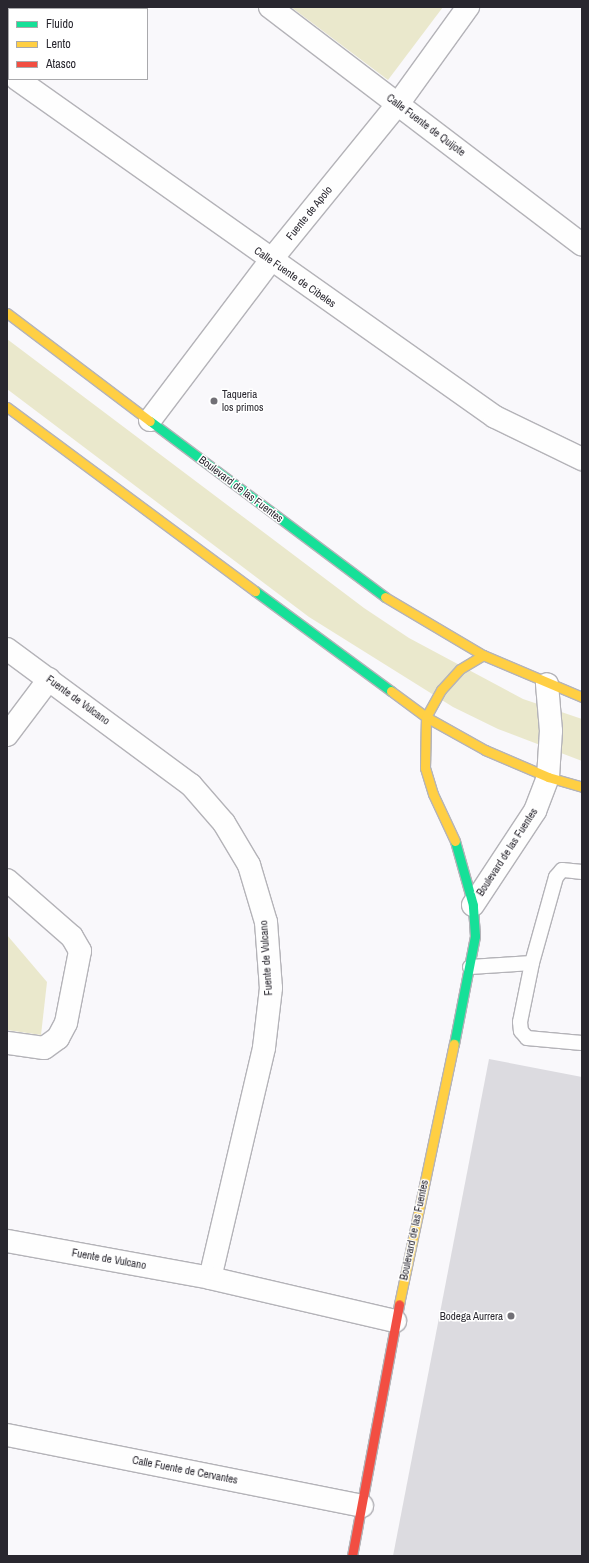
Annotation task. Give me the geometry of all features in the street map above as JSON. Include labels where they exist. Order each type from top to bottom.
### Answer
[{"type":"street","name":"Calle Fuente de Quijote","points":[[270,7],[582,245]]},
{"type":"street","name":"Fuente de Apolo","points":[[150,420],[271,260],[398,104],[468,7]]},
{"type":"street","name":"Calle Fuente de Cibeles","points":[[19,80],[271,260],[495,417],[582,459]]},
{"type":"street","name":"Boulevard de las Fuentes","points":[[7,313],[371,586],[418,618],[483,655],[547,684],[582,697]]},
{"type":"street","points":[[7,408],[426,717],[485,750],[548,777],[582,788]]},
{"type":"street","name":"Fuente de Vulcano","points":[[7,649],[191,784],[224,823],[248,865],[266,922],[271,988],[264,1048],[210,1278]]},
{"type":"street","name":"Boulevard de las Fuentes","points":[[352,1556],[395,1321],[470,967],[474,936],[473,905],[456,843],[433,794],[425,768],[426,717],[441,690],[460,669],[483,655]]},
{"type":"street","points":[[7,735],[49,679]]},
{"type":"street","name":"Boulevard de las Fuentes","points":[[473,905],[536,811],[548,777],[551,730],[547,684]]},
{"type":"street","points":[[7,880],[72,937],[80,951],[66,1023],[58,1038],[44,1048],[7,1043]]},
{"type":"street","name":"Fuente de Vulcano","points":[[7,1241],[210,1278],[395,1321]]},
{"type":"street","name":"Calle Fuente de Cervantes","points":[[7,1435],[362,1506]]},
{"type":"lane","points":[[582,872],[562,870],[556,877],[532,963],[520,1022],[521,1031],[527,1038],[582,1043]]},
{"type":"lane","points":[[470,967],[532,963]]},
{"type":"shaded area","points":[[291,7],[443,7],[388,80]]},
{"type":"shaded area","points":[[7,339],[364,608],[409,638],[523,699],[582,719],[582,761],[498,729],[453,707],[309,617],[7,389]]},
{"type":"shaded area","points":[[7,935],[47,982],[41,1035],[7,1030]]},
{"type":"building","name":"Bodega Aurrera","points":[[489,1059],[582,1077],[582,1556],[393,1556]]},
{"type":"traffic: fast","points":[[150,421],[385,597]]},
{"type":"traffic: fast","points":[[255,591],[391,691]]},
{"type":"traffic: fast","points":[[454,1044],[475,936],[473,905],[455,841]]},
{"type":"traffic: slow","points":[[7,313],[150,421]]},
{"type":"traffic: slow","points":[[7,407],[255,591]]},
{"type":"traffic: slow","points":[[385,597],[483,655],[582,697]]},
{"type":"traffic: slow","points":[[455,841],[433,794],[425,768],[426,717],[441,690],[460,669],[483,655]]},
{"type":"traffic: slow","points":[[391,691],[426,717],[485,750],[548,777],[582,787]]},
{"type":"traffic: slow","points":[[399,1304],[454,1044]]},
{"type":"traffic: jam","points":[[352,1556],[399,1304]]},
{"type":"place","name":"Taqueria los primos","points":[[214,401]]},
{"type":"place","name":"Bodega Aurrera","points":[[511,1316]]}]
